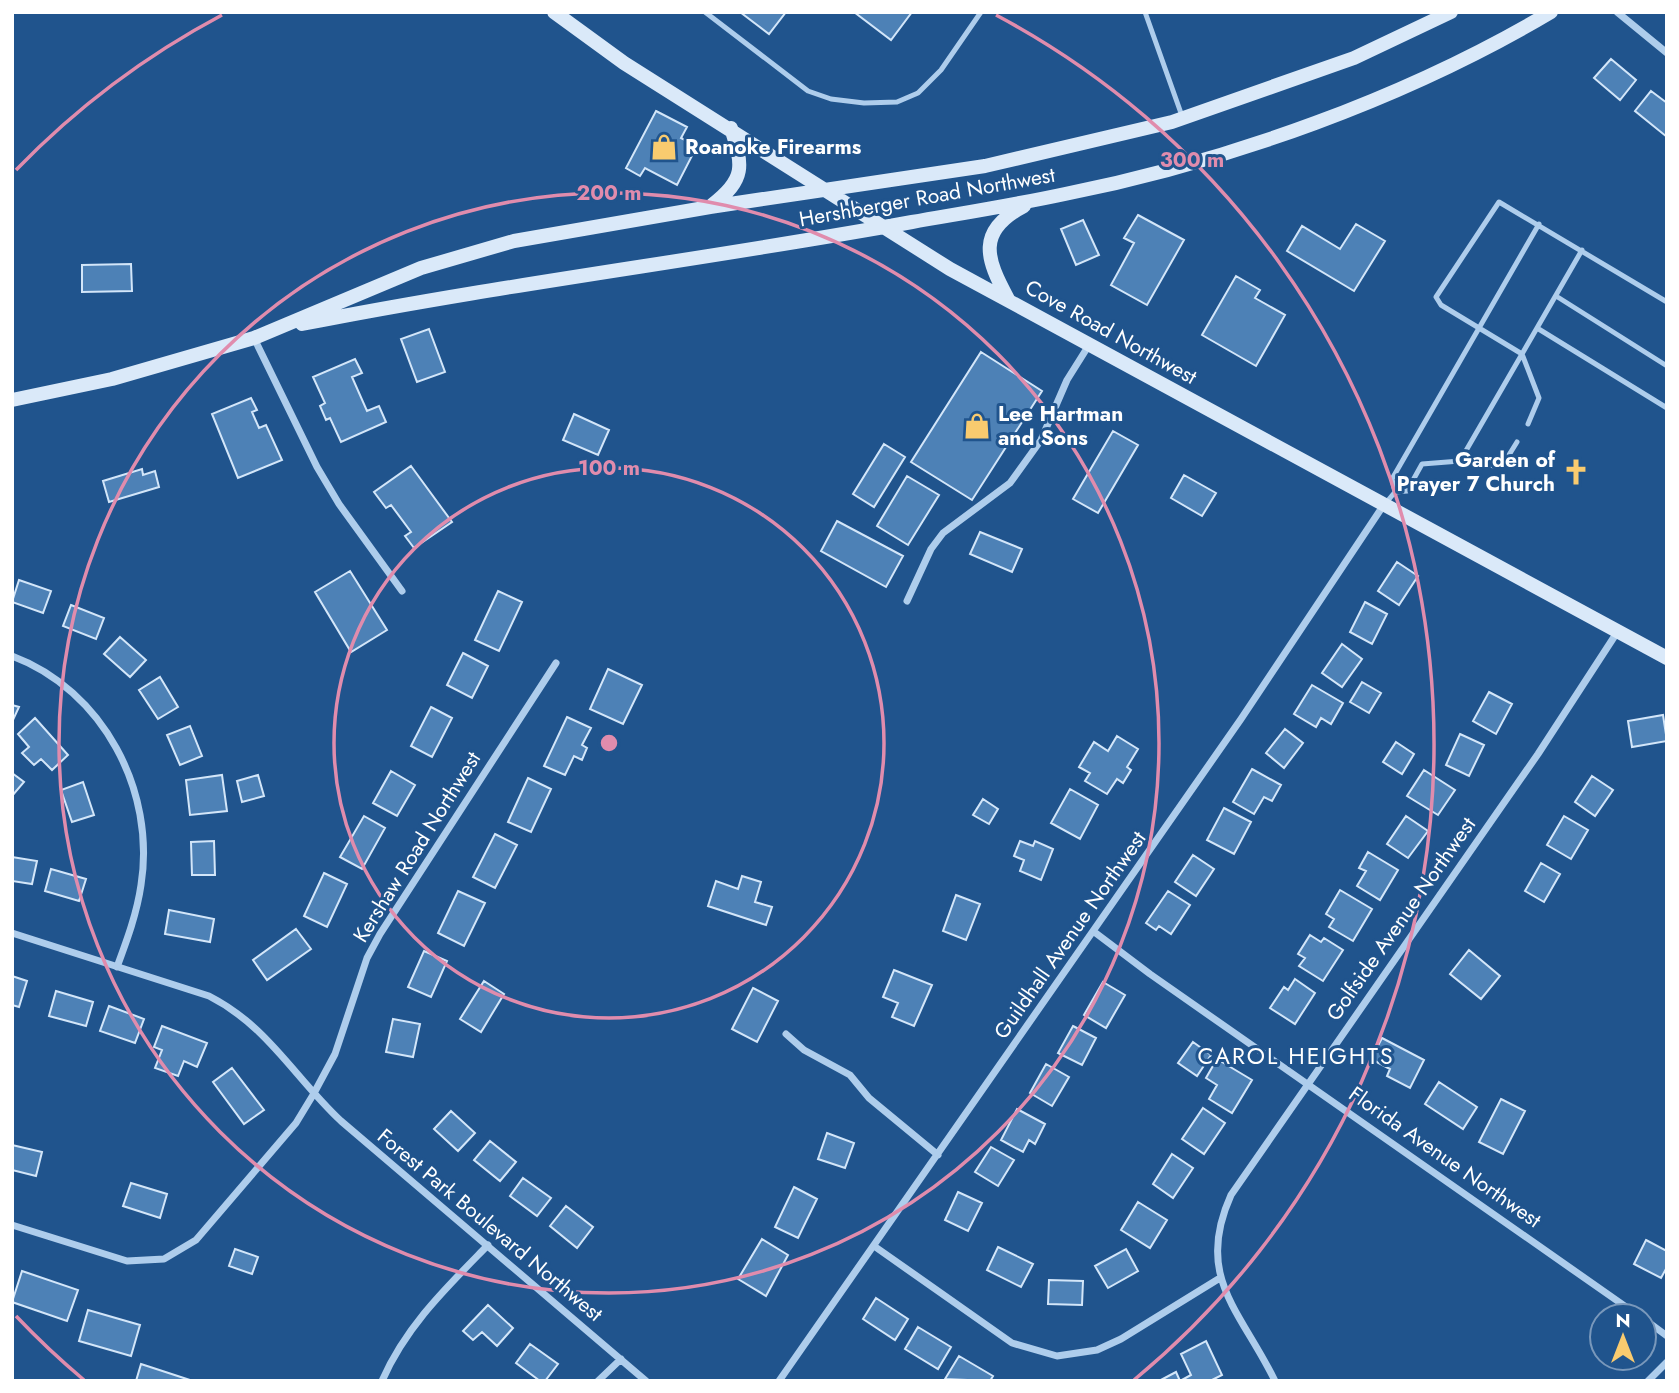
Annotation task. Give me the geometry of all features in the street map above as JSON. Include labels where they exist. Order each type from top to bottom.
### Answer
[{"type":"main road","name":"Cove Road Northwest","points":[[554,12],[624,62],[950,268],[1616,634],[1667,658]]},
{"type":"main road","name":"Hershberger Road Northwest","points":[[12,400],[112,379],[254,338],[283,328],[383,283],[458,255],[600,225],[985,166],[1096,142],[1183,119],[1354,58],[1451,12]]},
{"type":"main road","name":"Hershberger Road Northwest","points":[[283,328],[374,310],[885,227],[1038,199],[1131,178],[1276,136],[1460,60],[1551,12]]},
{"type":"main road","points":[[710,207],[733,186],[741,170],[731,128]]},
{"type":"main road","points":[[1008,300],[992,269],[989,257],[992,233],[1010,213],[1038,199]]},
{"type":"street","points":[[1616,12],[1667,53]]},
{"type":"street","points":[[254,338],[317,467],[402,592]]},
{"type":"street","points":[[908,601],[931,549],[943,533],[1010,483],[1041,440],[1067,380],[1090,344]]},
{"type":"street","name":"Guildhall Avenue Northwest","points":[[779,1381],[1330,590],[1383,506]]},
{"type":"street","name":"Golfside Avenue Northwest","points":[[1275,1381],[1228,1299],[1220,1278],[1217,1236],[1221,1217],[1231,1195],[1538,754],[1616,634]]},
{"type":"street","points":[[12,656],[43,671],[85,704],[120,755],[134,789],[141,819],[142,883],[135,915],[117,967]]},
{"type":"street","name":"Kershaw Road Northwest","points":[[12,1224],[127,1261],[164,1259],[196,1240],[296,1123],[335,1054],[368,958],[380,934],[556,663]]},
{"type":"street","name":"Florida Avenue Northwest","points":[[1093,931],[1620,1302]]},
{"type":"street","name":"Forest Park Boulevard Northwest","points":[[12,933],[209,996],[232,1008],[267,1039],[313,1095],[646,1381]]},
{"type":"street","points":[[786,1034],[804,1049],[850,1076],[869,1098],[938,1155]]},
{"type":"street","points":[[382,1381],[406,1336],[433,1302],[488,1245]]},
{"type":"street","points":[[874,1246],[1012,1343],[1057,1356],[1097,1350],[1121,1339],[1220,1278]]},
{"type":"street","points":[[598,1381],[621,1359]]},
{"type":"street","points":[[1648,1381],[1667,1362]]},
{"type":"lane","points":[[705,12],[808,91],[831,99],[864,103],[897,102],[918,93],[941,69],[981,12]]},
{"type":"lane","points":[[1145,12],[1183,119]]},
{"type":"lane","points":[[1528,424],[1539,398],[1522,354],[1441,305],[1436,297],[1499,202],[1667,302]]},
{"type":"lane","points":[[1395,492],[1392,480],[1539,224]]},
{"type":"lane","points":[[1460,461],[1582,250]]},
{"type":"lane","points":[[1556,296],[1667,366]]},
{"type":"lane","points":[[1537,328],[1667,408]]},
{"type":"lane","points":[[1383,506],[1395,492],[1407,491],[1422,464],[1460,461],[1495,466],[1504,463],[1517,442]]},
{"type":"building","points":[[740,12],[786,12],[769,34]]},
{"type":"building","points":[[854,12],[912,12],[891,40]]},
{"type":"building","points":[[1611,59],[1636,80],[1620,100],[1594,78]]},
{"type":"building","points":[[1651,91],[1667,103],[1667,137],[1635,111]]},
{"type":"building","points":[[656,111],[687,127],[681,138],[697,146],[677,185],[645,168],[640,176],[626,168]]},
{"type":"building","points":[[1138,215],[1184,240],[1147,305],[1111,285],[1134,243],[1124,238]]},
{"type":"building","points":[[1083,220],[1099,255],[1076,265],[1061,229]]},
{"type":"building","points":[[1356,224],[1385,241],[1354,291],[1287,251],[1302,226],[1340,249]]},
{"type":"building","points":[[131,264],[132,291],[82,292],[82,265]]},
{"type":"building","points":[[1236,276],[1260,290],[1255,298],[1285,315],[1256,366],[1202,335]]},
{"type":"building","points":[[429,329],[445,372],[417,382],[401,339]]},
{"type":"building","name":"Lee Hartman and Sons","points":[[981,352],[1042,391],[972,500],[911,462]]},
{"type":"building","points":[[355,359],[362,373],[352,377],[367,411],[379,406],[386,422],[341,442],[330,418],[326,420],[320,406],[325,403],[313,377]]},
{"type":"building","points":[[251,398],[257,410],[252,412],[259,428],[266,425],[282,460],[238,478],[212,414]]},
{"type":"building","points":[[574,414],[609,430],[598,455],[563,440]]},
{"type":"building","points":[[1113,431],[1138,445],[1098,513],[1073,499]]},
{"type":"building","points":[[884,444],[905,457],[874,507],[853,494]]},
{"type":"building","points":[[411,466],[452,522],[414,548],[405,536],[411,532],[391,505],[386,508],[374,492]]},
{"type":"building","points":[[142,469],[143,475],[155,471],[159,487],[109,502],[103,481]]},
{"type":"building","points":[[1184,475],[1216,493],[1202,516],[1171,498]]},
{"type":"building","points":[[907,476],[939,495],[908,545],[877,526]]},
{"type":"building","points":[[837,521],[903,556],[886,587],[821,551]]},
{"type":"building","points":[[980,532],[1022,549],[1012,572],[970,554]]},
{"type":"building","points":[[1397,562],[1418,576],[1399,605],[1378,591]]},
{"type":"building","points":[[350,571],[387,630],[351,652],[315,592]]},
{"type":"building","points":[[19,580],[51,591],[43,613],[12,602]]},
{"type":"building","points":[[498,591],[522,602],[499,651],[475,640]]},
{"type":"building","points":[[1365,602],[1387,614],[1372,644],[1350,632]]},
{"type":"building","points":[[71,605],[104,618],[96,639],[63,626]]},
{"type":"building","points":[[120,637],[146,660],[130,677],[104,654]]},
{"type":"building","points":[[1342,644],[1362,659],[1342,687],[1322,673]]},
{"type":"building","points":[[463,653],[488,666],[472,698],[447,685]]},
{"type":"building","points":[[608,669],[642,685],[623,724],[590,709]]},
{"type":"building","points":[[160,677],[178,707],[158,719],[139,690]]},
{"type":"building","points":[[1362,682],[1381,693],[1369,713],[1350,702]]},
{"type":"building","points":[[1312,685],[1343,703],[1331,724],[1321,718],[1316,727],[1294,714]]},
{"type":"building","points":[[1489,692],[1512,704],[1496,734],[1473,721]]},
{"type":"building","points":[[12,705],[19,707],[12,722]]},
{"type":"building","points":[[431,707],[452,718],[432,757],[411,746]]},
{"type":"building","points":[[1663,715],[1667,741],[1632,747],[1628,721]]},
{"type":"building","points":[[567,717],[591,728],[582,745],[587,748],[582,760],[574,756],[565,775],[544,766]]},
{"type":"building","points":[[35,718],[68,755],[52,770],[41,759],[34,765],[22,753],[29,747],[18,734]]},
{"type":"building","points":[[190,726],[202,756],[180,765],[167,735]]},
{"type":"building","points":[[1285,729],[1303,743],[1284,768],[1266,753]]},
{"type":"building","points":[[1460,734],[1484,745],[1469,776],[1446,765]]},
{"type":"building","points":[[1117,736],[1138,749],[1127,767],[1131,770],[1123,783],[1117,779],[1107,794],[1085,781],[1090,773],[1079,767],[1094,742],[1108,751]]},
{"type":"building","points":[[1396,742],[1414,754],[1402,774],[1383,762]]},
{"type":"building","points":[[1252,769],[1281,785],[1272,801],[1264,797],[1254,814],[1233,802]]},
{"type":"building","points":[[1424,770],[1455,790],[1438,815],[1407,796]]},
{"type":"building","points":[[391,771],[415,785],[397,816],[373,803]]},
{"type":"building","points":[[12,773],[24,782],[12,796]]},
{"type":"building","points":[[222,775],[227,811],[190,815],[186,780]]},
{"type":"building","points":[[258,775],[264,796],[242,802],[237,781]]},
{"type":"building","points":[[1592,776],[1613,790],[1595,816],[1575,802]]},
{"type":"building","points":[[528,778],[551,789],[531,832],[508,822]]},
{"type":"building","points":[[83,782],[94,815],[72,822],[61,790]]},
{"type":"building","points":[[1070,789],[1098,805],[1080,839],[1051,823]]},
{"type":"building","points":[[983,799],[998,809],[989,824],[973,815]]},
{"type":"building","points":[[1224,808],[1251,822],[1234,854],[1207,840]]},
{"type":"building","points":[[364,816],[385,828],[362,869],[340,857]]},
{"type":"building","points":[[1406,816],[1428,831],[1408,858],[1387,844]]},
{"type":"building","points":[[1564,816],[1588,830],[1571,859],[1547,845]]},
{"type":"building","points":[[495,834],[517,845],[495,888],[473,877]]},
{"type":"building","points":[[214,841],[215,875],[192,875],[191,842]]},
{"type":"building","points":[[1020,841],[1033,846],[1035,841],[1053,849],[1041,880],[1020,871],[1024,860],[1014,856]]},
{"type":"building","points":[[1368,852],[1398,870],[1380,900],[1357,886],[1366,871],[1359,868]]},
{"type":"building","points":[[1193,855],[1214,869],[1196,896],[1175,882]]},
{"type":"building","points":[[12,857],[37,861],[32,884],[12,881]]},
{"type":"building","points":[[1541,863],[1560,874],[1544,902],[1525,891]]},
{"type":"building","points":[[51,869],[86,879],[79,901],[45,891]]},
{"type":"building","points":[[324,873],[347,884],[327,927],[304,916]]},
{"type":"building","points":[[742,876],[761,882],[755,902],[772,907],[766,925],[708,906],[716,881],[738,889]]},
{"type":"building","points":[[1340,890],[1372,909],[1353,941],[1329,927],[1334,919],[1326,914]]},
{"type":"building","points":[[458,891],[485,903],[464,946],[438,933]]},
{"type":"building","points":[[1168,891],[1190,905],[1171,934],[1159,926],[1156,930],[1146,923]]},
{"type":"building","points":[[956,895],[980,904],[966,940],[943,931]]},
{"type":"building","points":[[169,910],[214,919],[210,942],[165,934]]},
{"type":"building","points":[[296,929],[311,949],[267,980],[253,960]]},
{"type":"building","points":[[1310,935],[1321,942],[1324,938],[1343,950],[1323,981],[1299,966],[1305,958],[1298,954]]},
{"type":"building","points":[[1469,950],[1500,976],[1481,999],[1450,974]]},
{"type":"building","points":[[424,951],[447,961],[431,997],[408,987]]},
{"type":"building","points":[[894,970],[932,985],[914,1026],[892,1017],[898,1003],[883,997]]},
{"type":"building","points":[[12,976],[27,981],[19,1007],[12,1005]]},
{"type":"building","points":[[1295,979],[1315,993],[1295,1024],[1270,1008],[1284,987],[1288,990]]},
{"type":"building","points":[[484,981],[504,994],[481,1032],[460,1019]]},
{"type":"building","points":[[1103,982],[1125,995],[1106,1028],[1084,1015]]},
{"type":"building","points":[[753,988],[778,1001],[757,1042],[732,1029]]},
{"type":"building","points":[[56,991],[93,1002],[86,1026],[49,1016]]},
{"type":"building","points":[[109,1006],[144,1019],[135,1043],[100,1031]]},
{"type":"building","points":[[393,1019],[420,1024],[413,1057],[386,1052]]},
{"type":"building","points":[[162,1026],[207,1043],[197,1067],[184,1061],[178,1076],[155,1068],[162,1050],[154,1047]]},
{"type":"building","points":[[1073,1026],[1096,1038],[1082,1065],[1058,1053]]},
{"type":"building","points":[[1382,1038],[1424,1060],[1410,1088],[1387,1076],[1390,1069],[1371,1059]]},
{"type":"building","points":[[1193,1042],[1211,1055],[1197,1076],[1178,1063]]},
{"type":"building","points":[[1217,1059],[1252,1080],[1232,1113],[1209,1099],[1217,1085],[1206,1078]]},
{"type":"building","points":[[1046,1064],[1069,1077],[1052,1106],[1030,1093]]},
{"type":"building","points":[[232,1068],[264,1110],[244,1124],[213,1082]]},
{"type":"building","points":[[1439,1082],[1477,1107],[1463,1129],[1425,1104]]},
{"type":"building","points":[[1501,1099],[1525,1111],[1503,1154],[1479,1142]]},
{"type":"building","points":[[1203,1108],[1225,1123],[1204,1154],[1182,1139]]},
{"type":"building","points":[[1017,1109],[1045,1124],[1035,1144],[1029,1140],[1023,1152],[1001,1140]]},
{"type":"building","points":[[451,1111],[475,1133],[458,1151],[434,1129]]},
{"type":"building","points":[[827,1133],[854,1143],[845,1168],[818,1159]]},
{"type":"building","points":[[490,1141],[516,1162],[500,1181],[474,1160]]},
{"type":"building","points":[[12,1145],[42,1152],[36,1176],[12,1170]]},
{"type":"building","points":[[991,1147],[1014,1160],[998,1186],[975,1172]]},
{"type":"building","points":[[1172,1154],[1193,1168],[1173,1198],[1153,1184]]},
{"type":"building","points":[[523,1178],[551,1198],[537,1216],[510,1196]]},
{"type":"building","points":[[131,1183],[167,1194],[160,1218],[123,1206]]},
{"type":"building","points":[[794,1187],[817,1199],[798,1238],[775,1227]]},
{"type":"building","points":[[958,1192],[982,1203],[968,1231],[945,1220]]},
{"type":"building","points":[[1138,1202],[1167,1220],[1150,1248],[1121,1230]]},
{"type":"building","points":[[566,1206],[593,1227],[577,1248],[550,1226]]},
{"type":"building","points":[[762,1239],[788,1255],[766,1296],[738,1279]]},
{"type":"building","points":[[1646,1240],[1667,1251],[1667,1267],[1661,1278],[1634,1264]]},
{"type":"building","points":[[998,1247],[1033,1264],[1021,1287],[987,1270]]},
{"type":"building","points":[[235,1249],[258,1257],[252,1274],[229,1266]]},
{"type":"building","points":[[1126,1249],[1138,1271],[1108,1288],[1095,1266]]},
{"type":"building","points":[[22,1271],[78,1290],[67,1321],[12,1302]]},
{"type":"building","points":[[1049,1280],[1083,1281],[1082,1305],[1048,1304]]},
{"type":"building","points":[[876,1298],[908,1319],[895,1340],[863,1319]]},
{"type":"building","points":[[488,1305],[513,1328],[497,1346],[482,1332],[473,1340],[463,1331]]},
{"type":"building","points":[[88,1310],[140,1325],[131,1356],[79,1341]]},
{"type":"building","points":[[918,1327],[951,1347],[938,1369],[905,1349]]},
{"type":"building","points":[[1206,1341],[1222,1375],[1210,1381],[1180,1381],[1191,1375],[1181,1354]]},
{"type":"building","points":[[530,1344],[558,1364],[545,1381],[540,1381],[516,1363]]},
{"type":"building","points":[[959,1356],[993,1376],[990,1381],[945,1379]]},
{"type":"building","points":[[141,1364],[193,1381],[136,1381]]},
{"type":"building","points":[[1176,1372],[1180,1381],[1159,1381]]},
{"type":"place","name":"Roanoke Firearms","points":[[664,147]]},
{"type":"place","name":"Lee Hartman and Sons","points":[[977,426]]},
{"type":"place","name":"Garden of Prayer 7 Church","points":[[1576,472]]},
{"type":"district","name":"CAROL HEIGHTS","points":[[1296,1056]]}]
